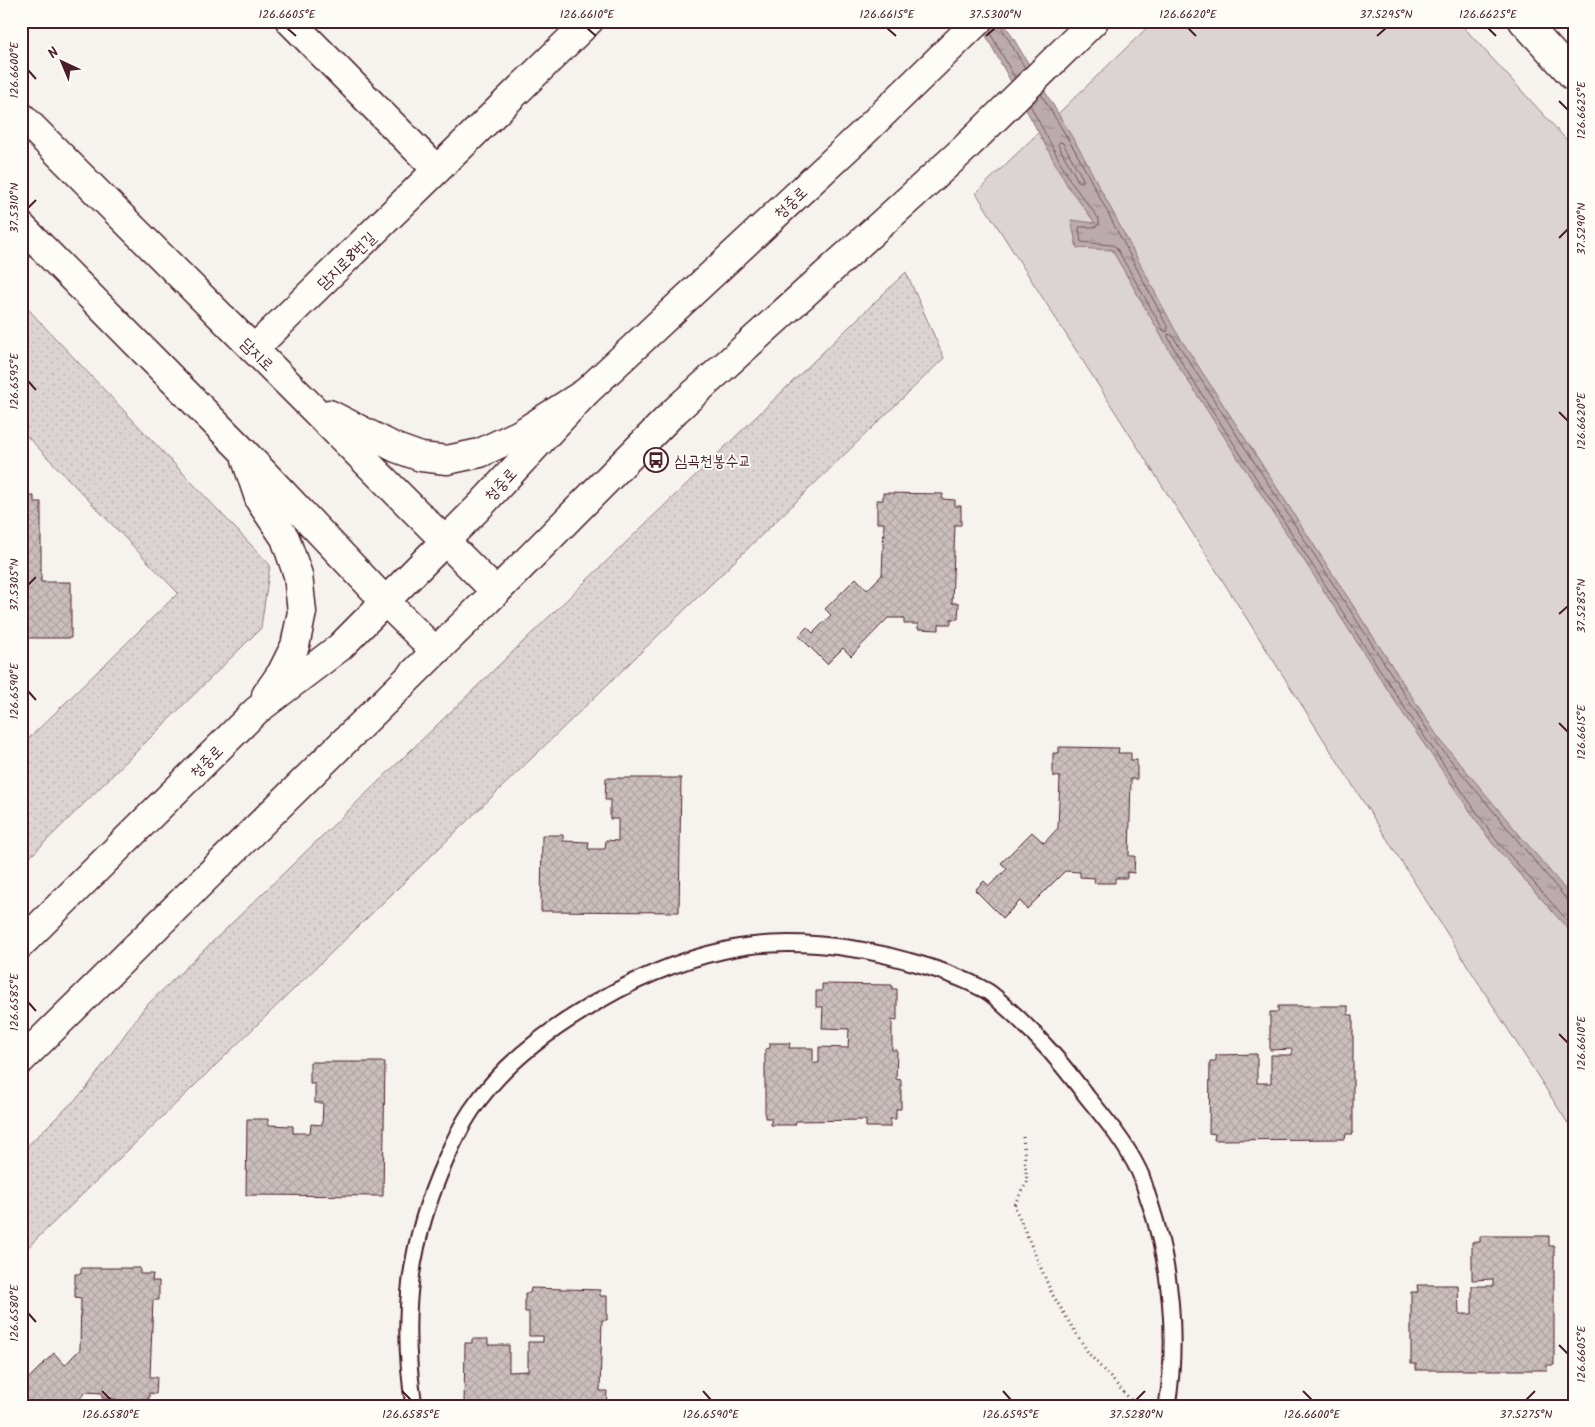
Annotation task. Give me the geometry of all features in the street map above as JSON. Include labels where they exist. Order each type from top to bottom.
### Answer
[{"type":"main road","points":[[290,21],[438,170]]},
{"type":"main road","name":"담지로8번길","points":[[254,349],[589,21]]},
{"type":"main road","name":"청중로","points":[[21,944],[256,710],[340,647],[478,508],[586,392],[860,136],[978,21]]},
{"type":"main road","points":[[21,1060],[496,592],[676,410],[963,150],[1094,21]]},
{"type":"main road","points":[[1523,21],[1574,77]]},
{"type":"main road","name":"담지로","points":[[21,116],[496,592]]},
{"type":"main road","points":[[21,226],[243,451],[435,651]]},
{"type":"main road","points":[[306,403],[396,448],[422,456],[447,460],[480,453],[520,434],[586,392]]},
{"type":"main road","points":[[243,451],[260,501],[285,538],[298,575],[302,612],[295,646],[282,672],[256,710]]},
{"type":"lane","points":[[414,1406],[407,1348],[408,1305],[414,1256],[420,1227],[436,1182],[469,1113],[486,1090],[522,1053],[565,1021],[607,995],[654,973],[728,949],[794,943],[878,952],[936,969],[987,991],[1021,1020],[1056,1056],[1122,1142],[1140,1174],[1153,1214],[1165,1262],[1169,1297],[1172,1354],[1167,1406]]},
{"type":"path","points":[[1023,1137],[1028,1182],[1014,1205],[1052,1294],[1089,1354],[1138,1406]]},
{"type":"shaded area","points":[[1154,21],[1458,21],[1574,148],[1574,1133],[976,193]]},
{"type":"shaded area","points":[[906,272],[944,358],[21,1254],[21,1152],[85,1090],[144,1008]]},
{"type":"shaded area","points":[[21,301],[270,565],[261,628],[21,866],[21,746],[178,593],[21,430]]},
{"type":"water","points":[[978,21],[1003,21],[1081,152],[1175,330],[1438,737],[1574,900],[1574,936],[1492,843],[1404,715],[1179,367],[1112,250],[1077,248],[1071,220],[1095,223],[1067,185]]},
{"type":"building","points":[[883,493],[943,494],[942,499],[955,500],[955,506],[961,506],[961,525],[955,525],[952,603],[959,603],[958,619],[951,619],[951,624],[939,624],[939,630],[918,629],[918,624],[904,624],[904,618],[888,618],[851,656],[843,648],[827,664],[799,636],[807,627],[813,633],[831,615],[825,609],[856,578],[867,590],[882,575],[884,523],[877,523],[877,500],[883,500]]},
{"type":"building","points":[[21,496],[34,496],[34,502],[41,502],[41,582],[71,582],[71,638],[21,638]]},
{"type":"building","points":[[1059,747],[1119,748],[1118,753],[1131,753],[1131,760],[1137,760],[1137,779],[1131,779],[1129,856],[1135,856],[1134,873],[1127,872],[1127,878],[1115,878],[1115,883],[1094,883],[1095,878],[1080,877],[1080,872],[1065,871],[1027,909],[1020,901],[1003,918],[975,890],[984,881],[989,886],[1007,869],[1001,863],[1032,832],[1044,843],[1058,828],[1060,777],[1053,776],[1053,753],[1059,753]]},
{"type":"building","points":[[606,778],[681,778],[679,912],[541,911],[542,835],[563,835],[563,841],[589,842],[588,849],[605,849],[606,840],[618,841],[618,819],[610,819],[610,800],[605,800]]},
{"type":"building","points":[[822,984],[892,985],[892,989],[897,989],[897,1021],[892,1020],[892,1050],[897,1050],[896,1079],[901,1080],[901,1109],[896,1109],[896,1119],[890,1119],[890,1127],[866,1127],[866,1120],[796,1121],[795,1125],[771,1125],[771,1118],[765,1118],[765,1049],[770,1048],[770,1043],[790,1043],[789,1048],[813,1048],[813,1063],[819,1063],[819,1047],[848,1048],[849,1029],[822,1028],[823,1007],[816,1007],[816,991],[822,991]]},
{"type":"building","points":[[1278,1006],[1348,1006],[1348,1015],[1353,1015],[1353,1134],[1346,1134],[1345,1139],[1214,1140],[1215,1134],[1209,1133],[1210,1061],[1216,1061],[1216,1055],[1257,1054],[1257,1083],[1271,1083],[1271,1055],[1292,1055],[1292,1049],[1270,1050],[1270,1012],[1278,1012]]},
{"type":"building","points":[[310,1062],[385,1062],[383,1196],[246,1195],[247,1119],[268,1119],[268,1125],[293,1126],[293,1133],[310,1133],[311,1124],[322,1125],[323,1103],[315,1103],[315,1084],[310,1084]]},
{"type":"building","points":[[1480,1236],[1549,1236],[1549,1246],[1554,1246],[1554,1365],[1547,1365],[1547,1370],[1416,1370],[1416,1364],[1411,1364],[1411,1292],[1418,1292],[1417,1285],[1458,1285],[1459,1314],[1472,1314],[1472,1286],[1493,1286],[1493,1279],[1472,1280],[1472,1242],[1480,1242]]},
{"type":"building","points":[[81,1268],[140,1268],[140,1274],[153,1274],[152,1281],[159,1281],[159,1300],[153,1300],[150,1377],[157,1377],[156,1394],[149,1393],[149,1399],[137,1399],[137,1405],[116,1404],[116,1399],[102,1398],[102,1393],[86,1392],[73,1406],[21,1406],[21,1397],[28,1389],[23,1384],[54,1353],[65,1365],[80,1349],[81,1298],[75,1297],[75,1274],[81,1274]]},
{"type":"building","points":[[531,1288],[600,1290],[600,1296],[607,1296],[607,1320],[602,1320],[600,1391],[607,1391],[606,1406],[464,1406],[465,1343],[472,1343],[472,1339],[488,1339],[488,1345],[509,1345],[509,1372],[528,1371],[528,1342],[543,1342],[543,1336],[529,1336],[529,1312],[525,1312],[525,1293],[530,1293]]},
{"type":"place","name":"심곡천봉수교","points":[[656,460]]}]
